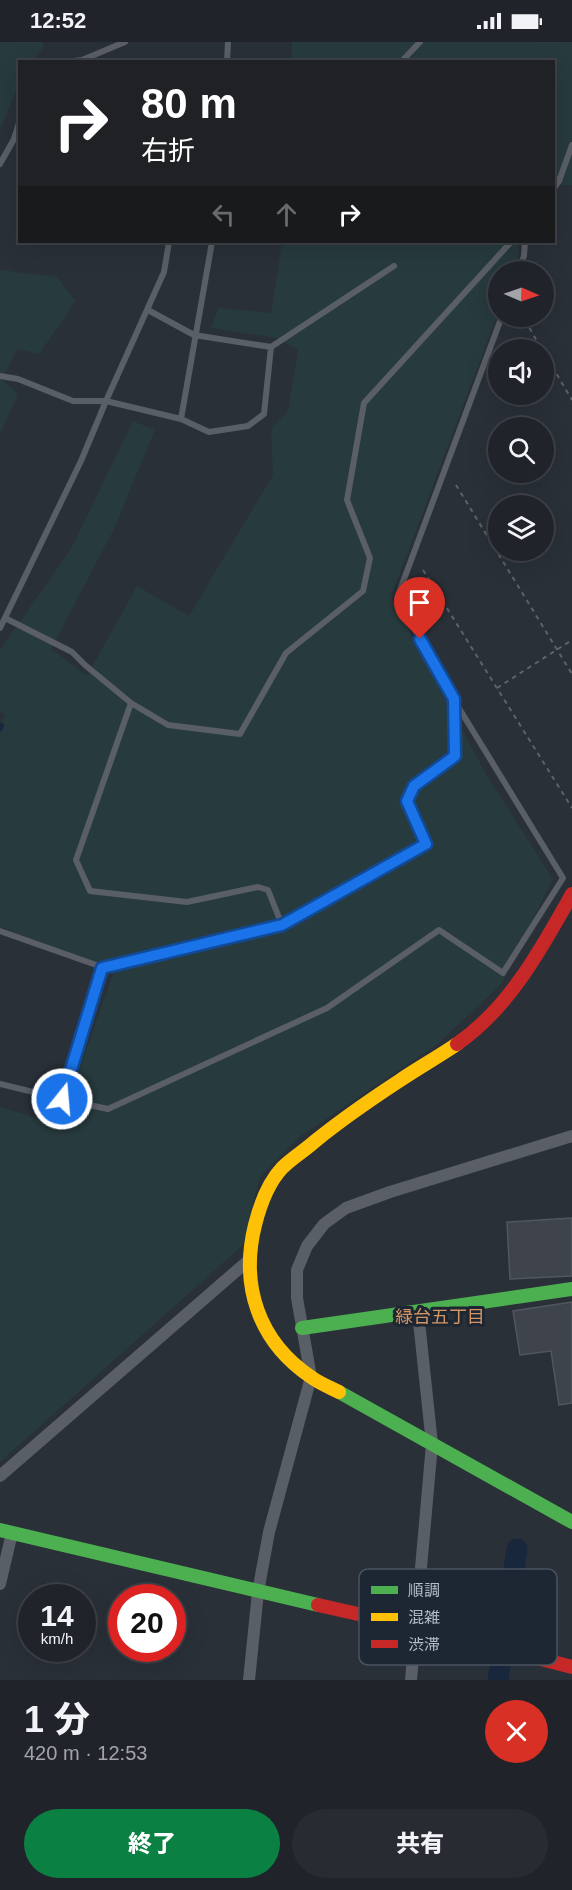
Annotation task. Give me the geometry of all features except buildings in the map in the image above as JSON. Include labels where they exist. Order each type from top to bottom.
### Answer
[{"type":"street","points":[[572,894],[533,962],[506,1000],[482,1024],[454,1048],[333,1127],[279,1172],[265,1196],[249,1260],[250,1287],[262,1322],[271,1339],[290,1361],[311,1377],[572,1522]]},
{"type":"street","points":[[249,1680],[258,1592],[269,1532],[311,1377],[297,1298],[297,1270],[307,1246],[324,1224],[346,1208],[390,1192],[572,1136]]},
{"type":"street","points":[[0,1476],[249,1260]]},
{"type":"street","points":[[303,1328],[572,1289]]},
{"type":"street","points":[[418,1312],[432,1444],[421,1569]]},
{"type":"street","points":[[0,1584],[6,1532],[359,1614]]},
{"type":"street","points":[[557,1663],[572,1667]]},
{"type":"street","points":[[411,1680],[412,1665]]},
{"type":"lane","points":[[82,60],[125,42]]},
{"type":"lane","points":[[227,60],[228,42]]},
{"type":"lane","points":[[403,60],[420,42]]},
{"type":"lane","points":[[0,164],[14,139],[18,126]]},
{"type":"lane","points":[[555,187],[572,145]]},
{"type":"lane","points":[[0,628],[81,461],[106,400],[148,310],[164,272],[169,243]]},
{"type":"lane","points":[[181,419],[212,243]]},
{"type":"lane","points":[[5,618],[72,652],[131,703],[168,725],[240,734],[286,653],[363,591],[369,558],[347,500],[364,404],[510,243]]},
{"type":"lane","points":[[522,261],[525,243]]},
{"type":"lane","points":[[148,310],[194,335],[271,347],[394,266]]},
{"type":"lane","points":[[0,1084],[108,1109],[327,1008],[439,930],[503,973],[563,878],[454,699],[397,598],[498,327]]},
{"type":"lane","points":[[0,376],[18,379],[72,401],[106,400],[181,419],[209,432],[248,426],[264,414],[271,347]]},
{"type":"lane","points":[[0,931],[102,968],[282,925],[426,844],[407,801],[414,786],[455,756],[454,699]]},
{"type":"lane","points":[[131,703],[76,860],[90,891],[188,902],[258,887],[268,890],[282,925]]},
{"type":"lane","points":[[62,1099],[102,968]]},
{"type":"path","points":[[554,369],[572,400]]},
{"type":"path","points":[[456,484],[572,674]]},
{"type":"path","points":[[423,570],[572,808]]},
{"type":"path","points":[[497,687],[572,640]]},
{"type":"green space","points":[[0,42],[43,42],[44,46],[34,60],[18,60],[18,86],[0,130]]},
{"type":"green space","points":[[292,42],[572,42],[572,185],[555,185],[555,60],[292,60]]},
{"type":"green space","points":[[282,243],[518,243],[518,261],[488,261],[488,327],[493,327],[391,597],[486,774],[553,879],[502,983],[439,1043],[298,1138],[260,1176],[243,1245],[0,1462],[0,1107],[60,1125],[114,971],[0,927],[0,727],[5,714],[0,712],[0,650],[71,549],[133,421],[155,430],[113,531],[51,649],[87,676],[137,586],[189,616],[273,475],[271,429],[288,411],[298,350],[277,338],[211,328],[218,308],[271,313]]},
{"type":"green space","points":[[0,270],[57,277],[76,301],[39,354],[17,349],[2,380],[18,394],[0,434]]},
{"type":"waterway","points":[[0,730],[2,725]]},
{"type":"waterway","points":[[514,1569],[517,1549]]},
{"type":"waterway","points":[[498,1680],[500,1665]]},
{"type":"traffic: fast","points":[[302,1328],[572,1289]]},
{"type":"traffic: fast","points":[[339,1392],[572,1522]]},
{"type":"traffic: fast","points":[[0,1530],[318,1605]]},
{"type":"traffic: slow","points":[[339,1392],[314,1379],[293,1363],[266,1329],[252,1290],[250,1269],[251,1247],[259,1210],[273,1180],[290,1161],[366,1103],[457,1044]]},
{"type":"traffic: jam","points":[[457,1044],[493,1013],[509,995],[536,956],[572,894]]},
{"type":"traffic: jam","points":[[318,1605],[359,1614]]},
{"type":"traffic: jam","points":[[557,1663],[572,1667]]},
{"type":"district","name":"緑台五丁目","points":[[440,1317]]},
{"type":"route","points":[[62,1099],[102,968],[282,925],[426,844],[407,801],[414,786],[455,756],[454,699],[420,639]]}]
